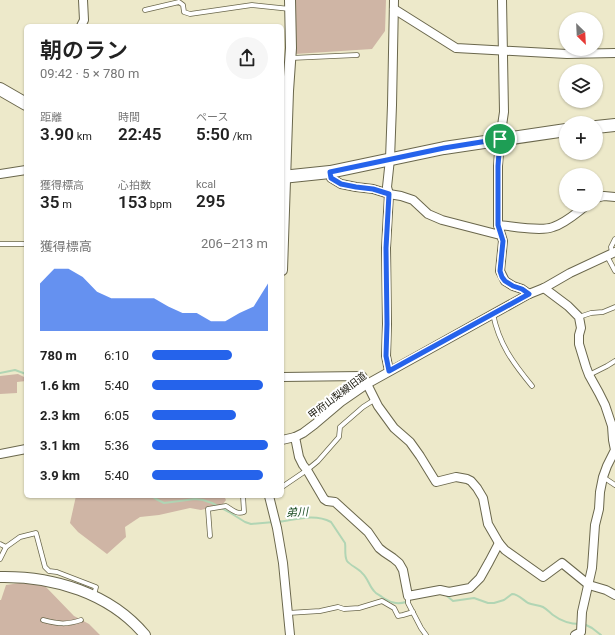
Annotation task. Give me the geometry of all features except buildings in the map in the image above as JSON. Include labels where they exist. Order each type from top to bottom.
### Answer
[{"type":"main road","points":[[0,89],[24,103]]},
{"type":"main road","points":[[603,126],[615,125]]},
{"type":"main road","points":[[284,177],[330,172],[444,148],[559,131]]},
{"type":"street","points":[[83,0],[84,20],[83,24]]},
{"type":"street","points":[[389,371],[386,356],[386,248],[389,194],[387,187],[390,159],[392,105],[394,0]]},
{"type":"street","points":[[502,0],[504,112],[498,166],[498,225],[503,241],[500,271],[505,281],[529,294]]},
{"type":"street","points":[[284,160],[291,48],[290,4]]},
{"type":"street","points":[[394,9],[456,48],[567,54],[615,53]]},
{"type":"street","points":[[0,174],[24,170]]},
{"type":"street","points":[[330,172],[331,178],[341,184],[373,189],[401,196],[413,200],[428,214],[442,220],[500,235]]},
{"type":"street","points":[[603,196],[615,197]]},
{"type":"street","points":[[498,225],[543,229],[553,228],[564,223],[578,212]]},
{"type":"street","name":"甲府山梨線旧道","points":[[284,440],[303,433],[341,402],[389,371],[529,294],[611,254]]},
{"type":"street","points":[[544,288],[568,306],[579,317],[581,328],[579,344],[589,375],[605,405],[612,426],[615,450],[603,477],[600,492],[599,509],[595,525],[592,568],[582,612],[581,630]]},
{"type":"street","points":[[284,377],[362,376],[378,406],[394,428],[410,442],[436,482],[456,478],[467,479],[474,484],[483,498],[488,524],[505,550],[543,577],[562,563],[588,585],[606,590],[615,595]]},
{"type":"street","points":[[295,437],[299,457],[324,499],[335,502],[368,532],[379,548],[399,564],[403,570],[408,596],[440,590],[448,592],[470,588],[480,578],[499,543]]},
{"type":"street","points":[[0,454],[24,449]]},
{"type":"street","points":[[270,498],[277,528],[283,563],[290,635]]},
{"type":"street","points":[[0,577],[44,580],[72,587],[94,596],[123,614],[144,635]]},
{"type":"lane","points":[[145,10],[179,2],[182,5],[184,12],[190,14],[252,5],[290,4]]},
{"type":"lane","points":[[290,58],[357,55]]},
{"type":"lane","points":[[615,239],[611,247],[615,271]]},
{"type":"lane","points":[[0,244],[24,244]]},
{"type":"lane","points":[[579,317],[615,308]]},
{"type":"lane","points":[[493,314],[496,328],[508,355],[518,370],[532,386]]},
{"type":"lane","points":[[589,375],[615,361]]},
{"type":"lane","points":[[284,486],[318,462],[339,437],[340,427],[363,407],[374,400]]},
{"type":"lane","points":[[603,477],[615,485]]},
{"type":"lane","points":[[210,536],[208,509],[226,506],[238,513],[242,513],[244,512],[243,498]]},
{"type":"lane","points":[[0,559],[6,547],[20,537],[36,533],[45,567],[49,571],[57,572],[96,587],[94,596]]},
{"type":"lane","points":[[0,544],[6,547]]},
{"type":"lane","points":[[408,596],[408,603],[426,635]]},
{"type":"lane","points":[[288,614],[320,611],[338,607],[344,609],[359,608],[382,601],[394,608],[398,616],[413,612]]},
{"type":"lane","points":[[43,620],[59,624],[81,620]]},
{"type":"shaded area","points":[[295,0],[386,0],[385,31],[372,49],[295,54]]},
{"type":"shaded area","points":[[18,374],[24,377],[24,381],[17,382],[17,393],[0,394],[0,376]]},
{"type":"shaded area","points":[[76,498],[225,498],[226,500],[223,504],[201,510],[190,508],[159,515],[140,517],[125,527],[126,537],[107,554],[78,532],[70,523]]},
{"type":"shaded area","points":[[20,583],[45,586],[74,616],[89,624],[100,635],[0,635],[0,600],[6,585]]},
{"type":"waterway","name":"弟川","points":[[0,373],[15,370],[24,373]]},
{"type":"waterway","name":"弟川","points":[[155,498],[164,503],[195,499],[203,500],[212,503],[251,524],[274,522]]},
{"type":"waterway","name":"弟川","points":[[278,522],[311,518],[325,519],[331,522],[345,543],[345,554],[347,561],[364,575],[375,592],[385,599],[393,602],[406,602]]},
{"type":"waterway","name":"弟川","points":[[447,596],[453,601],[474,598],[488,603],[494,603],[504,600],[514,594],[528,603],[543,607],[562,620],[569,623],[580,624]]},
{"type":"waterway","name":"弟川","points":[[584,624],[601,635]]},
{"type":"route","points":[[500,139],[498,166],[498,225],[503,241],[500,271],[505,281],[529,294],[389,371],[386,356],[386,248],[389,194],[373,189],[341,184],[331,178],[330,172],[444,148],[500,139]]}]
